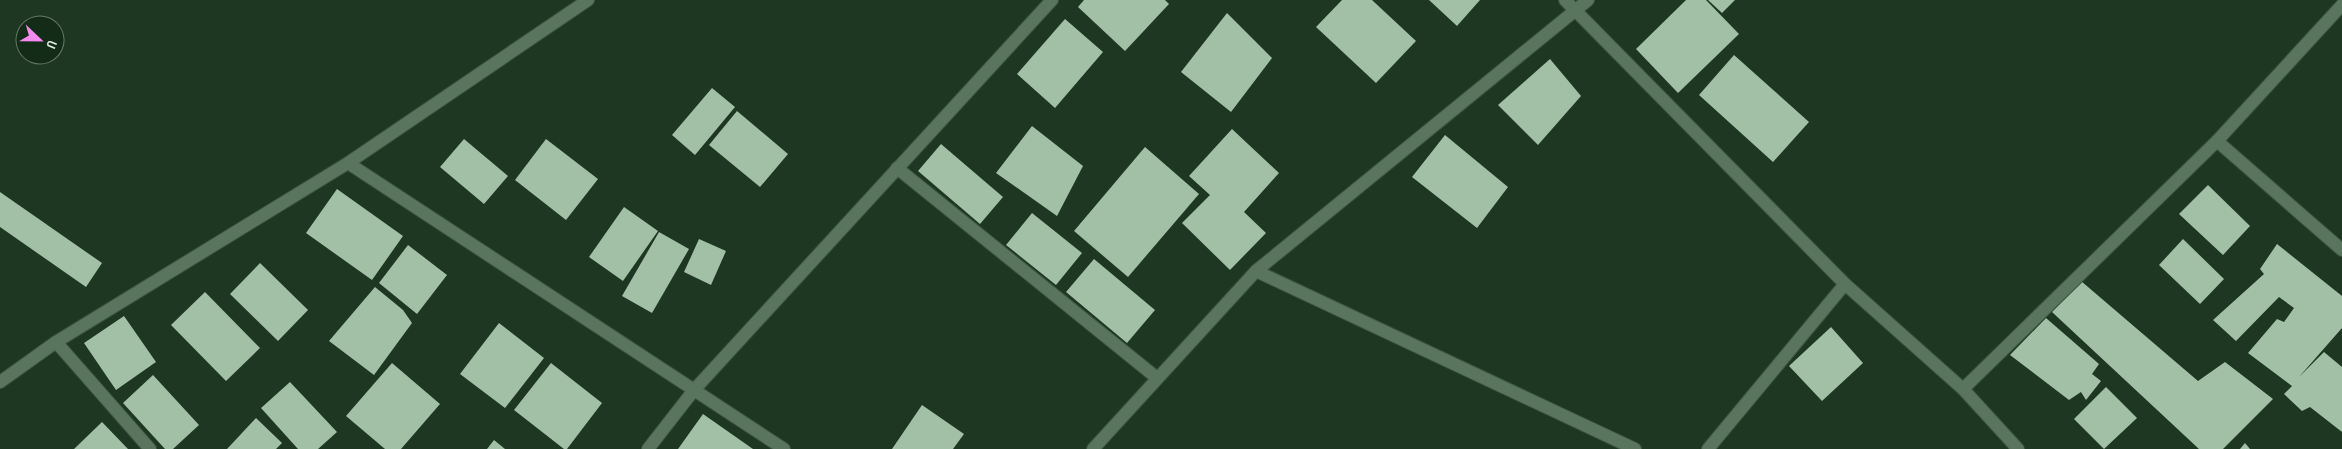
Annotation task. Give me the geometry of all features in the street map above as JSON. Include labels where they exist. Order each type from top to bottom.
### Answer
[{"type":"street","points":[[0,382],[56,342],[348,163],[588,0]]},
{"type":"street","points":[[648,449],[694,390],[1052,0]]},
{"type":"street","points":[[1565,0],[1846,284],[1963,389],[2018,449]]},
{"type":"street","points":[[1093,449],[1256,271],[1588,0]]},
{"type":"street","points":[[1963,389],[2217,141],[2342,5]]},
{"type":"street","points":[[2217,141],[2342,250]]},
{"type":"street","points":[[348,163],[784,449]]},
{"type":"street","points":[[897,168],[1158,378]]},
{"type":"street","points":[[1256,271],[1635,449]]},
{"type":"street","points":[[1708,449],[1846,284]]},
{"type":"street","points":[[56,342],[150,449]]},
{"type":"building","points":[[1084,0],[1165,0],[1169,4],[1125,51],[1078,7]]},
{"type":"building","points":[[1342,0],[1372,0],[1416,41],[1376,83],[1316,27]]},
{"type":"building","points":[[1429,0],[1480,0],[1457,26]]},
{"type":"building","points":[[1686,0],[1706,0],[1739,34],[1678,93],[1636,49]]},
{"type":"building","points":[[1708,0],[1735,0],[1722,13]]},
{"type":"building","points":[[1227,13],[1272,58],[1231,112],[1181,72]]},
{"type":"building","points":[[1065,19],[1103,52],[1055,108],[1017,74]]},
{"type":"building","points":[[1734,55],[1809,122],[1773,162],[1699,95]]},
{"type":"building","points":[[1550,59],[1581,96],[1538,145],[1498,105]]},
{"type":"building","points":[[712,88],[735,107],[695,155],[672,135]]},
{"type":"building","points":[[737,111],[788,154],[760,187],[709,145]]},
{"type":"building","points":[[1032,126],[1083,166],[1057,216],[996,173]]},
{"type":"building","points":[[1232,129],[1279,173],[1244,212],[1266,233],[1230,270],[1182,223],[1210,195],[1189,176]]},
{"type":"building","points":[[1445,135],[1508,187],[1477,228],[1412,177]]},
{"type":"building","points":[[464,139],[508,176],[484,204],[440,167]]},
{"type":"building","points":[[546,139],[598,179],[566,220],[515,180]]},
{"type":"building","points":[[941,144],[1003,197],[980,224],[918,171]]},
{"type":"building","points":[[1145,147],[1199,194],[1128,277],[1074,231]]},
{"type":"building","points":[[2208,185],[2250,226],[2223,255],[2179,214]]},
{"type":"building","points":[[337,189],[403,236],[372,280],[306,233]]},
{"type":"building","points":[[0,192],[102,263],[86,287],[0,227]]},
{"type":"building","points":[[624,207],[658,231],[623,281],[589,257]]},
{"type":"building","points":[[1032,213],[1082,253],[1056,285],[1006,245]]},
{"type":"building","points":[[659,232],[689,249],[652,313],[622,296]]},
{"type":"building","points":[[699,239],[726,251],[711,285],[684,272]]},
{"type":"building","points":[[2183,239],[2224,279],[2200,304],[2159,265]]},
{"type":"building","points":[[2277,244],[2342,296],[2342,328],[2299,377],[2324,352],[2342,367],[2342,432],[2310,407],[2302,411],[2284,394],[2292,386],[2248,353],[2277,319],[2284,322],[2294,308],[2279,297],[2236,341],[2213,320],[2264,274],[2260,269]]},
{"type":"building","points":[[408,245],[447,275],[417,314],[379,283]]},
{"type":"building","points":[[1094,259],[1155,310],[1127,343],[1066,292]]},
{"type":"building","points":[[260,263],[308,310],[278,341],[230,294]]},
{"type":"building","points":[[2081,281],[2198,381],[2225,362],[2273,399],[2223,449],[2199,449],[2052,312]]},
{"type":"building","points":[[375,287],[403,310],[412,323],[374,375],[329,341]]},
{"type":"building","points":[[205,292],[260,348],[226,381],[171,325]]},
{"type":"building","points":[[124,316],[156,362],[116,390],[84,343]]},
{"type":"building","points":[[2046,318],[2099,364],[2092,374],[2101,381],[2086,400],[2081,392],[2069,400],[2010,355]]},
{"type":"building","points":[[499,323],[544,358],[505,408],[460,374]]},
{"type":"building","points":[[1831,327],[1863,363],[1822,401],[1789,366]]},
{"type":"building","points":[[392,363],[440,404],[401,449],[385,449],[346,416]]},
{"type":"building","points":[[551,363],[602,403],[567,449],[564,449],[514,410]]},
{"type":"building","points":[[153,375],[199,425],[173,449],[165,449],[123,403]]},
{"type":"building","points":[[290,382],[337,432],[318,449],[298,449],[261,408]]},
{"type":"building","points":[[2106,387],[2137,418],[2104,449],[2074,419]]},
{"type":"building","points":[[922,405],[964,434],[953,449],[892,449]]},
{"type":"building","points":[[703,414],[753,449],[678,449]]},
{"type":"building","points":[[256,418],[282,443],[276,449],[227,449]]},
{"type":"building","points":[[102,422],[128,449],[74,449]]},
{"type":"building","points":[[494,440],[505,449],[487,449]]},
{"type":"building","points":[[2245,443],[2250,449],[2240,449]]}]
